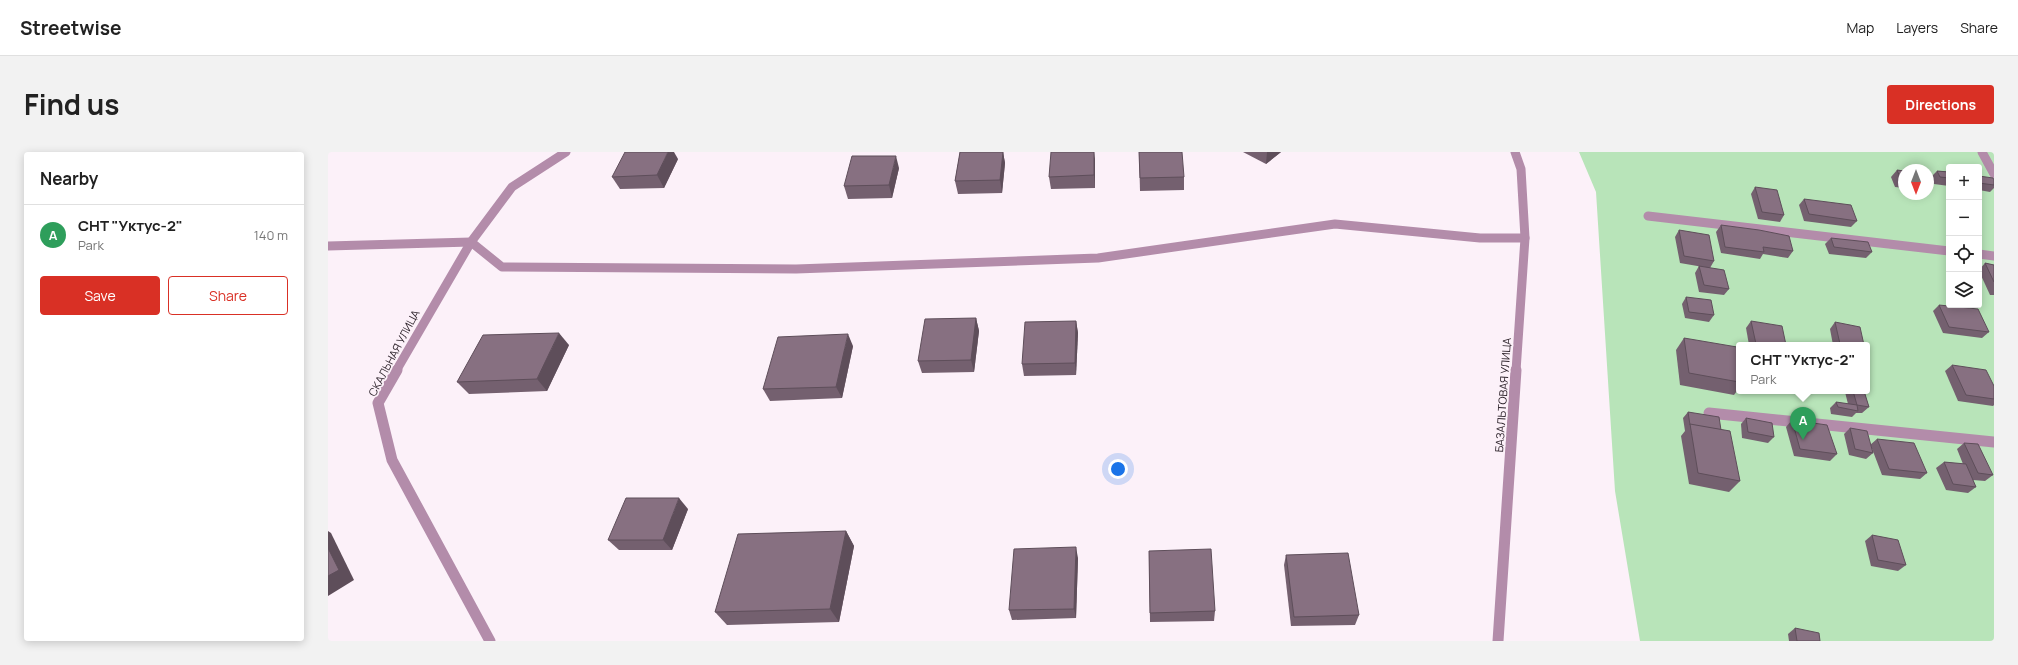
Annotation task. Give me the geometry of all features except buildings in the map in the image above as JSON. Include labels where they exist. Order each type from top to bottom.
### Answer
[{"type":"street","name":"СКАЛЬНАЯ УЛИЦА","points":[[490,641],[392,460],[378,403],[471,242],[512,187],[566,152]]},
{"type":"street","name":"БАЗАЛЬТОВАЯ УЛИЦА","points":[[1498,641],[1525,238],[1521,169],[1515,152]]},
{"type":"street","points":[[1982,152],[1994,174]]},
{"type":"street","points":[[1648,216],[1946,251]]},
{"type":"street","points":[[328,246],[471,242],[502,267],[796,269],[1098,258],[1334,224],[1480,238],[1525,238]]},
{"type":"street","points":[[1982,254],[1994,256]]},
{"type":"street","points":[[1710,413],[1994,442]]},
{"type":"green space","points":[[1579,152],[1994,152],[1994,641],[1640,641],[1615,491],[1596,192]]},
{"type":"place","name":"СНТ \"Уктус-2\"","points":[[1803,440]]}]
